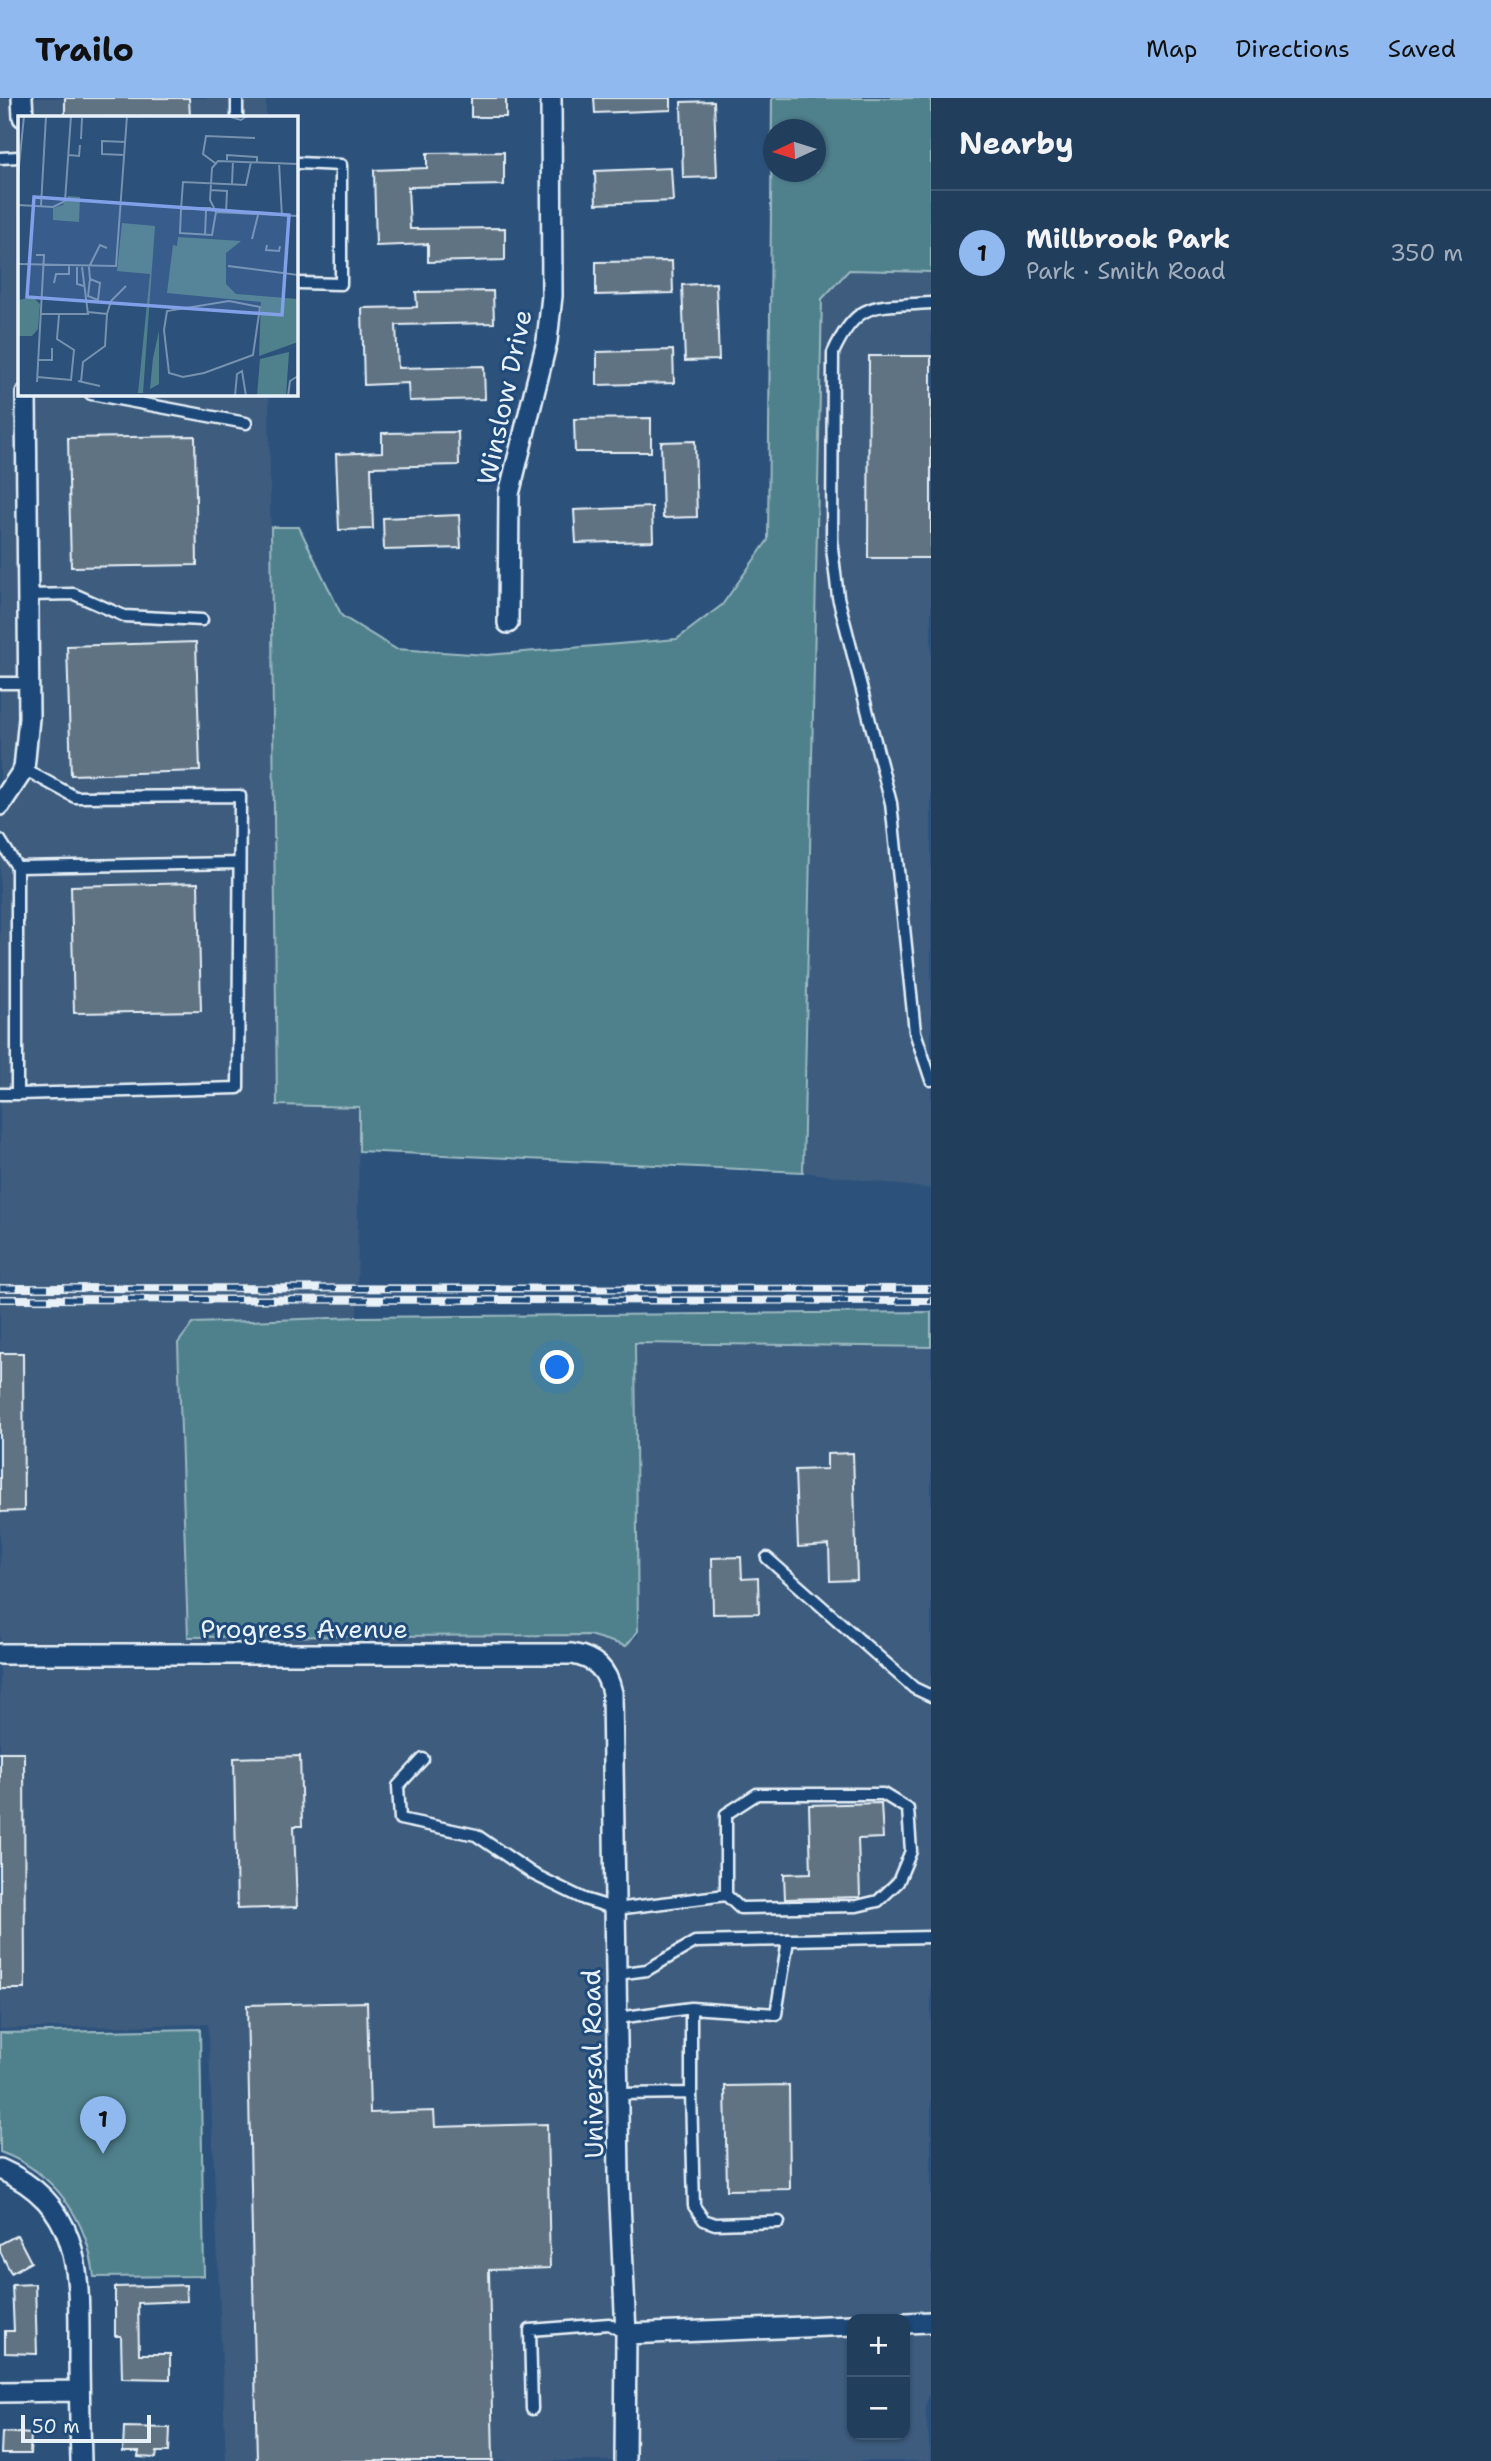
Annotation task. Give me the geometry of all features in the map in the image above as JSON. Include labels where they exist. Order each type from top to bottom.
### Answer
[{"type":"street","points":[[22,98],[23,116]]},
{"type":"street","name":"Winslow Drive","points":[[508,622],[509,494],[547,341],[552,296],[551,98]]},
{"type":"street","points":[[0,805],[24,769],[29,718],[26,396]]},
{"type":"street","name":"Progress Avenue","points":[[0,1654],[572,1654],[589,1657],[603,1669]]},
{"type":"street","name":"Universal Road","points":[[603,1669],[612,1693],[618,2094],[625,2334],[625,2461]]},
{"type":"street","points":[[0,2169],[19,2177],[40,2192],[59,2216],[74,2248],[79,2280],[81,2461]]},
{"type":"street","points":[[910,2323],[931,2322]]},
{"type":"street","points":[[625,2334],[847,2325]]},
{"type":"street","points":[[0,2392],[79,2390]]},
{"type":"lane","points":[[237,98],[237,116]]},
{"type":"lane","points":[[0,159],[18,157]]},
{"type":"lane","points":[[298,163],[341,165],[341,284],[298,283]]},
{"type":"lane","points":[[931,303],[867,308],[846,324],[833,353],[832,548],[838,597],[891,803],[915,1032],[931,1080]]},
{"type":"lane","points":[[102,396],[246,423]]},
{"type":"lane","points":[[28,596],[74,594],[124,616],[202,620]]},
{"type":"lane","points":[[0,683],[29,683]]},
{"type":"lane","points":[[0,1094],[239,1088],[240,796],[75,797],[24,769]]},
{"type":"lane","points":[[0,840],[17,866],[17,1094]]},
{"type":"lane","points":[[17,866],[239,863]]},
{"type":"lane","points":[[767,1558],[914,1688],[931,1696]]},
{"type":"lane","points":[[423,1759],[398,1786],[400,1819],[476,1835],[533,1874],[584,1899],[616,1909],[726,1895]]},
{"type":"lane","points":[[757,1794],[883,1794],[908,1809],[911,1851],[898,1882],[878,1900],[857,1906],[740,1908],[726,1895],[726,1814],[757,1794]]},
{"type":"lane","points":[[617,1974],[647,1970],[695,1942],[931,1937]]},
{"type":"lane","points":[[618,2018],[691,2008],[776,2014],[788,1940]]},
{"type":"lane","points":[[691,2008],[695,2206],[704,2220],[715,2224],[779,2222]]},
{"type":"lane","points":[[618,2094],[691,2093]]},
{"type":"lane","points":[[532,2409],[530,2330],[609,2324],[625,2334]]},
{"type":"shaded area","points":[[0,98],[266,98],[266,116],[18,116],[18,396],[269,396],[277,1105],[359,1107],[357,1317],[193,1323],[589,1635],[626,1646],[638,1636],[635,1343],[931,1347],[931,2390],[925,2406],[931,2461],[226,2461],[208,2024],[0,2029]]},
{"type":"shaded area","points":[[849,270],[931,272],[931,1189],[803,1172],[822,299]]},
{"type":"green space","points":[[772,98],[931,98],[931,272],[849,270],[822,299],[803,1172],[359,1151],[359,1107],[277,1105],[271,527],[299,527],[342,616],[396,649],[487,655],[677,639],[722,605],[768,540],[771,182],[826,182],[826,119],[772,119]]},
{"type":"green space","points":[[931,1312],[931,1347],[635,1343],[638,1631],[626,1646],[589,1635],[188,1637],[178,1343],[193,1323],[357,1317]]},
{"type":"green space","points":[[200,2029],[204,2276],[94,2277],[85,2236],[65,2201],[37,2172],[0,2152],[0,2033]]},
{"type":"building","points":[[65,98],[189,98],[190,116],[65,116]]},
{"type":"building","points":[[471,98],[506,98],[506,117],[471,117]]},
{"type":"building","points":[[594,98],[671,98],[671,110],[595,113]]},
{"type":"building","points":[[714,101],[717,177],[683,178],[681,102]]},
{"type":"building","points":[[504,152],[504,185],[408,187],[410,229],[505,228],[505,260],[428,262],[428,244],[376,246],[374,170],[427,168],[427,153]]},
{"type":"building","points":[[671,168],[673,201],[596,204],[595,171]]},
{"type":"building","points":[[672,261],[673,293],[596,295],[596,262]]},
{"type":"building","points":[[716,283],[719,360],[685,361],[682,285]]},
{"type":"building","points":[[493,291],[494,323],[396,325],[398,368],[484,366],[485,399],[409,401],[408,383],[364,385],[362,308],[417,307],[416,292]]},
{"type":"building","points":[[673,350],[674,383],[597,385],[597,352]]},
{"type":"building","points":[[869,356],[931,356],[931,558],[868,558]]},
{"type":"building","points":[[651,418],[651,452],[575,452],[574,419]]},
{"type":"building","points":[[458,432],[459,465],[371,467],[373,529],[339,530],[336,454],[382,452],[382,433]]},
{"type":"building","points":[[195,436],[197,565],[71,567],[68,438]]},
{"type":"building","points":[[695,441],[697,517],[663,518],[661,442]]},
{"type":"building","points":[[652,507],[653,541],[576,543],[574,510]]},
{"type":"building","points":[[459,515],[461,548],[384,550],[383,518]]},
{"type":"building","points":[[196,642],[200,771],[71,775],[67,646]]},
{"type":"building","points":[[198,883],[201,1011],[74,1013],[71,886]]},
{"type":"building","points":[[0,1353],[23,1353],[24,1511],[0,1512]]},
{"type":"building","points":[[853,1453],[857,1580],[830,1581],[829,1545],[798,1547],[795,1470],[827,1469],[827,1454]]},
{"type":"building","points":[[741,1557],[742,1579],[758,1578],[759,1613],[713,1614],[712,1558]]},
{"type":"building","points":[[0,1752],[24,1752],[25,1989],[0,1989]]},
{"type":"building","points":[[300,1756],[302,1826],[294,1826],[297,1907],[237,1909],[234,1758]]},
{"type":"building","points":[[881,1803],[883,1838],[858,1839],[860,1897],[785,1899],[784,1874],[811,1873],[809,1805]]},
{"type":"building","points":[[367,2002],[370,2113],[434,2111],[435,2127],[547,2124],[550,2268],[489,2270],[493,2461],[257,2461],[247,2005]]},
{"type":"building","points":[[789,2085],[790,2189],[727,2190],[725,2086]]},
{"type":"building","points":[[17,2235],[31,2262],[11,2273],[0,2251],[0,2244]]},
{"type":"building","points":[[35,2284],[37,2354],[5,2353],[5,2331],[14,2331],[12,2285]]},
{"type":"building","points":[[186,2285],[187,2301],[138,2303],[139,2354],[170,2354],[170,2379],[122,2378],[121,2336],[115,2336],[115,2287]]},
{"type":"building","points":[[124,2427],[170,2428],[169,2452],[157,2452],[156,2458],[138,2457],[139,2452],[123,2452]]},
{"type":"building","points":[[2,2432],[31,2434],[30,2454],[1,2454]]},
{"type":"railway","points":[[0,1288],[931,1289]]},
{"type":"railway","points":[[0,1299],[931,1301]]},
{"type":"place","name":"Millbrook Park","points":[[103,2154]]}]
